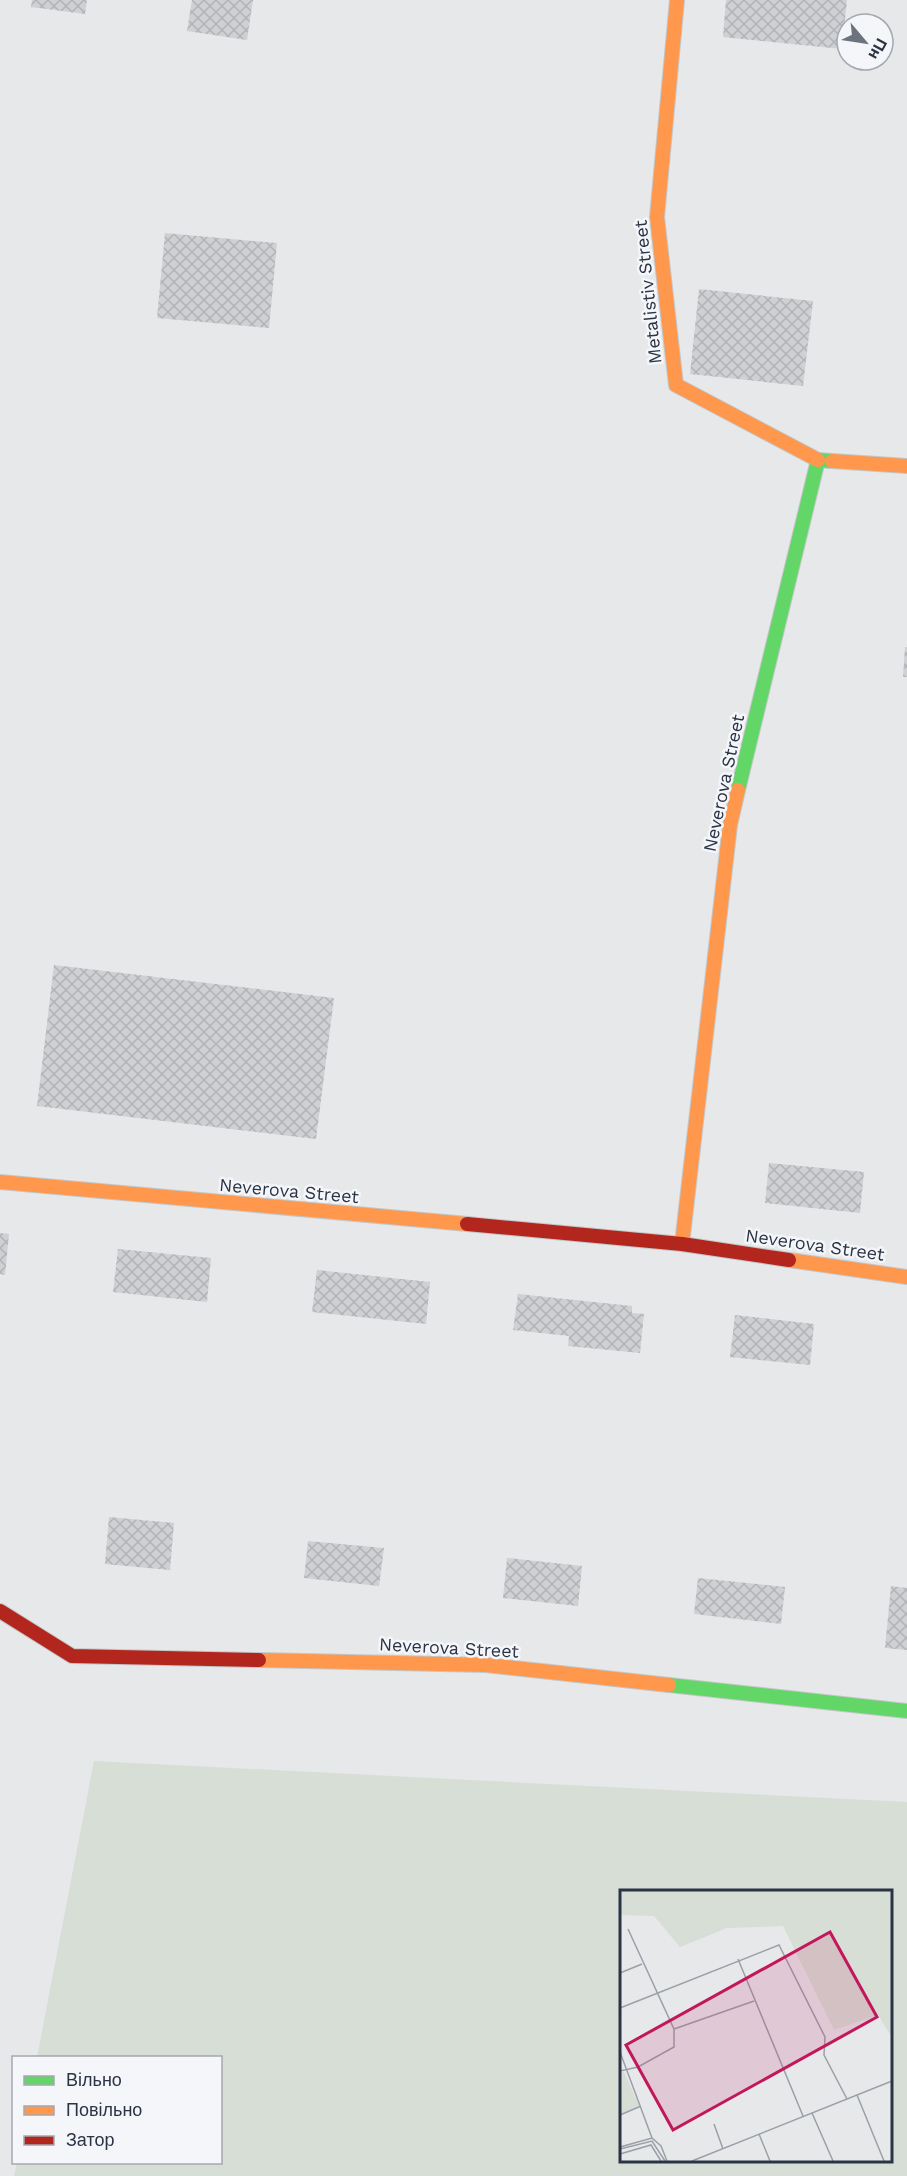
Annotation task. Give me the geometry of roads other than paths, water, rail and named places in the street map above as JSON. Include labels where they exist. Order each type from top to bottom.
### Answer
[{"type":"street","name":"Metalistiv Street","points":[[677,0],[657,217],[676,385],[818,460]]},
{"type":"street","points":[[818,460],[907,465]]},
{"type":"street","name":"Neverova Street","points":[[682,1244],[730,825],[818,460]]},
{"type":"street","name":"Neverova Street","points":[[0,1182],[682,1244],[907,1277]]},
{"type":"street","name":"Neverova Street","points":[[0,1611],[72,1656],[486,1665],[907,1711]]}]
